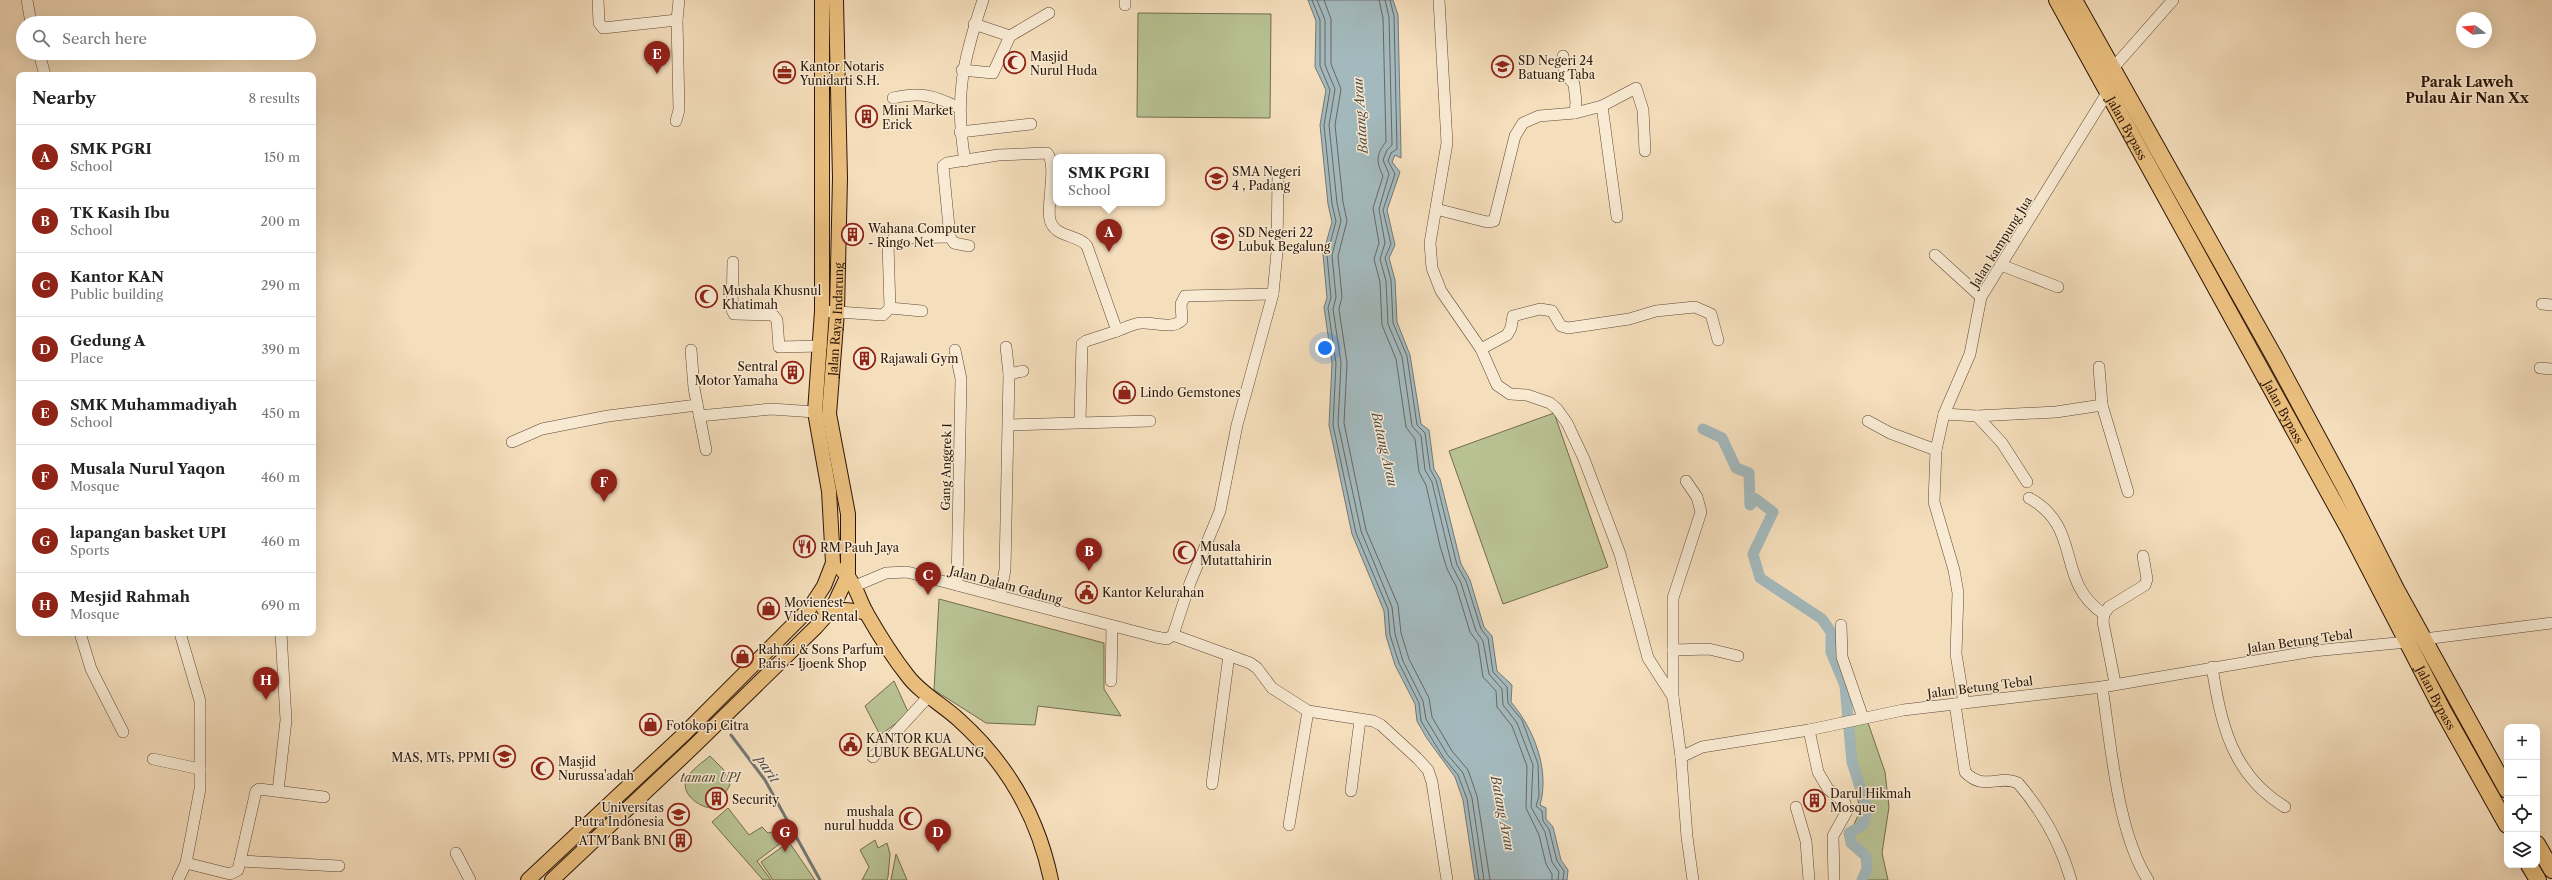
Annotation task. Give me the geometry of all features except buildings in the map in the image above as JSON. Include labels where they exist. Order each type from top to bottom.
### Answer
[{"type":"highway","name":"Jalan Bypass","points":[[2057,0],[2109,90],[2132,137],[2202,259],[2259,368],[2351,533],[2407,642],[2504,819]]},
{"type":"highway","name":"Jalan Bypass","points":[[2074,0],[2275,358],[2504,785]]},
{"type":"highway","points":[[2259,368],[2275,358]]},
{"type":"highway","points":[[2540,849],[2552,870]]},
{"type":"highway","points":[[2531,868],[2538,880]]},
{"type":"main road","name":"Jalan Raya Indarung","points":[[528,880],[682,736],[809,609],[824,586],[833,563],[829,491],[815,412],[821,346],[822,311],[822,0]]},
{"type":"main road","name":"Jalan Raya Indarung","points":[[552,880],[693,747],[832,609],[851,581],[848,514],[829,414],[837,312],[840,186],[836,0]]},
{"type":"main road","points":[[822,186],[840,186]]},
{"type":"main road","points":[[833,563],[851,581],[866,612],[907,676],[959,720],[992,752],[1031,813],[1045,850],[1051,880]]},
{"type":"main road","points":[[809,609],[832,609],[866,612]]},
{"type":"main road","points":[[682,736],[693,747]]},
{"type":"street","points":[[26,0],[29,16]]},
{"type":"street","points":[[598,0],[599,23],[603,28],[677,20]]},
{"type":"street","points":[[676,121],[679,110],[677,20],[679,0]]},
{"type":"street","points":[[965,161],[960,132],[959,108],[962,70],[974,24],[983,0]]},
{"type":"street","points":[[1439,0],[1447,143],[1430,243],[1432,268],[1441,291],[1481,349],[1497,385],[1510,394],[1527,395],[1550,403],[1557,408],[1567,423],[1584,459],[1620,554],[1648,658],[1673,697]]},
{"type":"street","points":[[2113,68],[2173,0]]},
{"type":"street","points":[[962,70],[993,73],[1010,36],[1048,13]]},
{"type":"street","points":[[974,24],[1010,36]]},
{"type":"street","points":[[1562,56],[1565,74],[1574,84],[1576,102],[1575,113]]},
{"type":"street","points":[[41,60],[44,72]]},
{"type":"street","points":[[1436,209],[1487,222],[1494,220],[1515,136],[1523,123],[1539,116],[1575,113],[1602,106],[1636,88],[1643,110],[1644,151]]},
{"type":"street","name":"Jalan kampung Jua","points":[[2071,880],[2064,855],[2049,827],[2018,783],[2013,781],[1989,783],[1976,781],[1965,772],[1956,654],[1958,593],[1954,570],[1934,502],[1936,450],[1944,414],[1970,354],[1981,297],[2109,90]]},
{"type":"street","points":[[893,98],[916,93],[939,98],[959,108]]},
{"type":"street","points":[[1602,106],[1617,217]]},
{"type":"street","points":[[960,132],[1031,124]]},
{"type":"street","points":[[969,246],[954,243],[950,238],[942,171],[947,163],[1012,154],[1045,152],[1049,155],[1050,220],[1053,227],[1064,235],[1082,240],[1087,246],[1117,331]]},
{"type":"street","points":[[1173,635],[1190,583],[1220,511],[1237,425],[1273,294],[1278,252],[1278,175]]},
{"type":"street","points":[[822,311],[884,315],[890,308],[888,248],[891,240],[925,236],[950,238]]},
{"type":"street","points":[[1935,255],[1981,297]]},
{"type":"street","points":[[733,262],[732,310],[734,314],[773,315],[777,320],[779,347],[821,346]]},
{"type":"street","points":[[2001,265],[2058,287]]},
{"type":"street","points":[[1080,422],[1082,344],[1086,341],[1140,322],[1173,325],[1179,323],[1182,320],[1181,304],[1186,296],[1273,294]]},
{"type":"street","points":[[1481,349],[1507,335],[1511,328],[1513,316],[1540,309],[1552,311],[1561,326],[1568,328],[1629,319],[1656,311],[1695,306],[1711,314],[1718,340]]},
{"type":"street","points":[[890,308],[922,311]]},
{"type":"street","points":[[1000,596],[1005,570],[1009,425],[1009,374],[1006,347]]},
{"type":"street","points":[[691,350],[698,411],[706,450]]},
{"type":"street","name":"Gang Anggrek I","points":[[955,350],[961,379],[957,585]]},
{"type":"street","points":[[2099,367],[2102,405],[2128,492]]},
{"type":"street","points":[[2540,368],[2552,369]]},
{"type":"street","points":[[1009,374],[1022,372]]},
{"type":"street","points":[[1944,414],[1977,416],[2056,412],[2102,405]]},
{"type":"street","points":[[512,442],[542,428],[608,416],[771,409],[815,412]]},
{"type":"street","points":[[1977,416],[2002,443],[2027,482]]},
{"type":"street","points":[[1009,425],[1150,421]]},
{"type":"street","points":[[1868,421],[1890,433],[1936,450]]},
{"type":"street","points":[[1686,481],[1697,497],[1701,512],[1673,598],[1673,697],[1681,757],[1686,829],[1693,880]]},
{"type":"street","points":[[2029,498],[2058,523],[2066,540],[2069,562],[2078,585],[2093,606],[2104,614]]},
{"type":"street","points":[[2115,683],[2103,622],[2104,614],[2109,607],[2145,585],[2147,579],[2143,556]]},
{"type":"street","name":"Jalan Dalam Gadung","points":[[851,581],[886,573],[907,572],[1112,626],[1167,639],[1173,635],[1250,663],[1257,668],[1272,688],[1308,711],[1381,725],[1397,738],[1428,770],[1441,835],[1447,880]]},
{"type":"street","points":[[2424,638],[2552,623]]},
{"type":"street","points":[[1841,625],[1842,657],[1860,718]]},
{"type":"street","points":[[1111,681],[1112,626]]},
{"type":"street","points":[[81,636],[91,669],[124,732]]},
{"type":"street","points":[[178,880],[186,863],[200,789],[200,701],[181,636]]},
{"type":"street","points":[[278,791],[286,720],[281,636]]},
{"type":"street","name":"Jalan Betung Tebal","points":[[1681,757],[1702,747],[1810,730],[1846,721],[1903,710],[2102,687],[2115,683],[2313,651],[2407,642]]},
{"type":"street","points":[[1673,650],[1709,649],[1738,656]]},
{"type":"street","points":[[1212,784],[1229,655]]},
{"type":"street","points":[[2212,667],[2220,714],[2229,743],[2252,778],[2285,807]]},
{"type":"street","points":[[2102,687],[2126,828],[2137,860],[2148,880]]},
{"type":"street","points":[[874,757],[929,696]]},
{"type":"street","points":[[1289,825],[1308,711]]},
{"type":"street","points":[[1351,791],[1360,720]]},
{"type":"street","points":[[1810,730],[1818,772],[1828,789],[1845,803],[1847,811],[1833,836],[1834,880]]},
{"type":"street","points":[[153,759],[200,769]]},
{"type":"street","points":[[186,863],[233,873],[238,870],[256,792],[259,789],[324,797]]},
{"type":"street","points":[[1796,807],[1806,841],[1809,880]]},
{"type":"street","points":[[456,853],[470,880]]},
{"type":"street","points":[[240,861],[339,866]]},
{"type":"street","points":[[218,870],[228,880]]},
{"type":"green space","points":[[1138,13],[1271,14],[1270,118],[1137,117]]},
{"type":"green space","points":[[1554,413],[1608,567],[1503,604],[1449,451]]},
{"type":"green space","points":[[939,599],[1104,643],[1104,689],[1121,716],[1038,706],[1035,725],[986,723],[934,690]]},
{"type":"green space","points":[[894,681],[909,714],[880,735],[865,706]]},
{"type":"green space","points":[[1865,714],[1885,772],[1889,807],[1882,853],[1888,880],[1865,880],[1860,848],[1847,840],[1860,811],[1842,716]]},
{"type":"green space","name":"taman UPI","points":[[710,756],[724,770],[730,785],[725,793],[722,788],[707,793],[711,808],[696,802],[688,794],[685,784],[691,772]]},
{"type":"green space","name":"taman UPI","points":[[728,808],[749,835],[762,827],[768,833],[776,831],[782,842],[757,861],[771,880],[763,880],[712,822]]},
{"type":"green space","points":[[875,840],[878,848],[887,843],[890,854],[888,877],[887,880],[862,880],[869,867],[860,850]]},
{"type":"green space","points":[[789,842],[815,880],[773,880],[761,862]]},
{"type":"green space","points":[[896,854],[907,880],[891,880]]},
{"type":"water","name":"Batang Arau","points":[[1308,0],[1393,0],[1398,15],[1401,158],[1395,155],[1392,162],[1400,172],[1387,210],[1395,245],[1389,258],[1395,280],[1397,322],[1410,355],[1421,424],[1429,430],[1434,469],[1440,479],[1461,564],[1470,580],[1484,627],[1492,636],[1497,671],[1512,685],[1511,702],[1527,725],[1538,750],[1543,778],[1543,792],[1540,805],[1546,808],[1546,819],[1553,827],[1561,860],[1568,870],[1567,880],[1475,880],[1463,800],[1455,777],[1426,737],[1417,721],[1415,704],[1395,665],[1386,636],[1384,611],[1352,534],[1329,425],[1332,363],[1324,307],[1327,298],[1323,254],[1332,222],[1328,204],[1320,125],[1326,90],[1315,67],[1316,21]]},
{"type":"waterway","points":[[1703,429],[1722,438],[1736,468],[1749,473],[1750,505],[1756,499],[1773,512],[1753,554],[1760,578],[1822,619],[1831,632],[1831,652],[1845,686],[1852,762],[1867,809],[1863,825],[1849,833],[1851,843],[1866,856],[1867,869],[1862,880]]},
{"type":"waterway","name":"parit","points":[[731,735],[765,780],[820,880]]},
{"type":"place","name":"Masjid Nurul Huda","points":[[1015,63]]},
{"type":"place","name":"SD Negeri 24 Batuang Taba","points":[[1503,67]]},
{"type":"place","name":"Kantor Notaris Yunidarti S.H.","points":[[784,73]]},
{"type":"place","name":"SMK Muhammadiyah","points":[[657,74]]},
{"type":"place","name":"Mini Market Erick","points":[[867,117]]},
{"type":"place","name":"SMA Negeri 4 , Padang","points":[[1216,178]]},
{"type":"place","name":"Wahana Computer - Ringo Net","points":[[853,235]]},
{"type":"place","name":"SD Negeri 22 Lubuk Begalung","points":[[1222,239]]},
{"type":"place","name":"SMK PGRI","points":[[1109,252]]},
{"type":"place","name":"Mushala Khusnul Khatimah","points":[[707,297]]},
{"type":"place","name":"Rajawali Gym","points":[[864,358]]},
{"type":"place","name":"Sentral Motor Yamaha","points":[[793,373]]},
{"type":"place","name":"Lindo Gemstones","points":[[1125,392]]},
{"type":"place","name":"Musala Nurul Yaqon","points":[[604,502]]},
{"type":"place","name":"RM Pauh Jaya","points":[[805,547]]},
{"type":"place","name":"Musala Mutattahirin","points":[[1184,553]]},
{"type":"place","name":"TK Kasih Ibu","points":[[1089,571]]},
{"type":"place","name":"Kantor Kelurahan","points":[[1087,592]]},
{"type":"place","name":"Kantor KAN","points":[[928,595]]},
{"type":"place","name":"Movienest Video Rental","points":[[769,609]]},
{"type":"place","name":"Rahmi & Sons Parfum Paris - Ijoenk Shop","points":[[743,656]]},
{"type":"place","name":"Mesjid Rahmah","points":[[266,700]]},
{"type":"place","name":"Fotokopi Citra","points":[[651,725]]},
{"type":"place","name":"KANTOR KUA LUBUK BEGALUNG","points":[[850,745]]},
{"type":"place","name":"MAS, MTs, PPMI","points":[[505,757]]},
{"type":"place","name":"Masjid Nurussa'adah","points":[[542,768]]},
{"type":"place","name":"Security","points":[[717,799]]},
{"type":"place","name":"Darul Hikmah Mosque","points":[[1814,800]]},
{"type":"place","name":"Universitas Putra Indonesia","points":[[679,814]]},
{"type":"place","name":"mushala nurul hudda","points":[[910,818]]},
{"type":"place","name":"ATM Bank BNI","points":[[681,840]]},
{"type":"place","name":"lapangan basket UPI","points":[[785,852]]},
{"type":"place","name":"Gedung A","points":[[938,852]]},
{"type":"district","name":"Parak Laweh Pulau Air Nan Xx","points":[[2467,90]]}]
